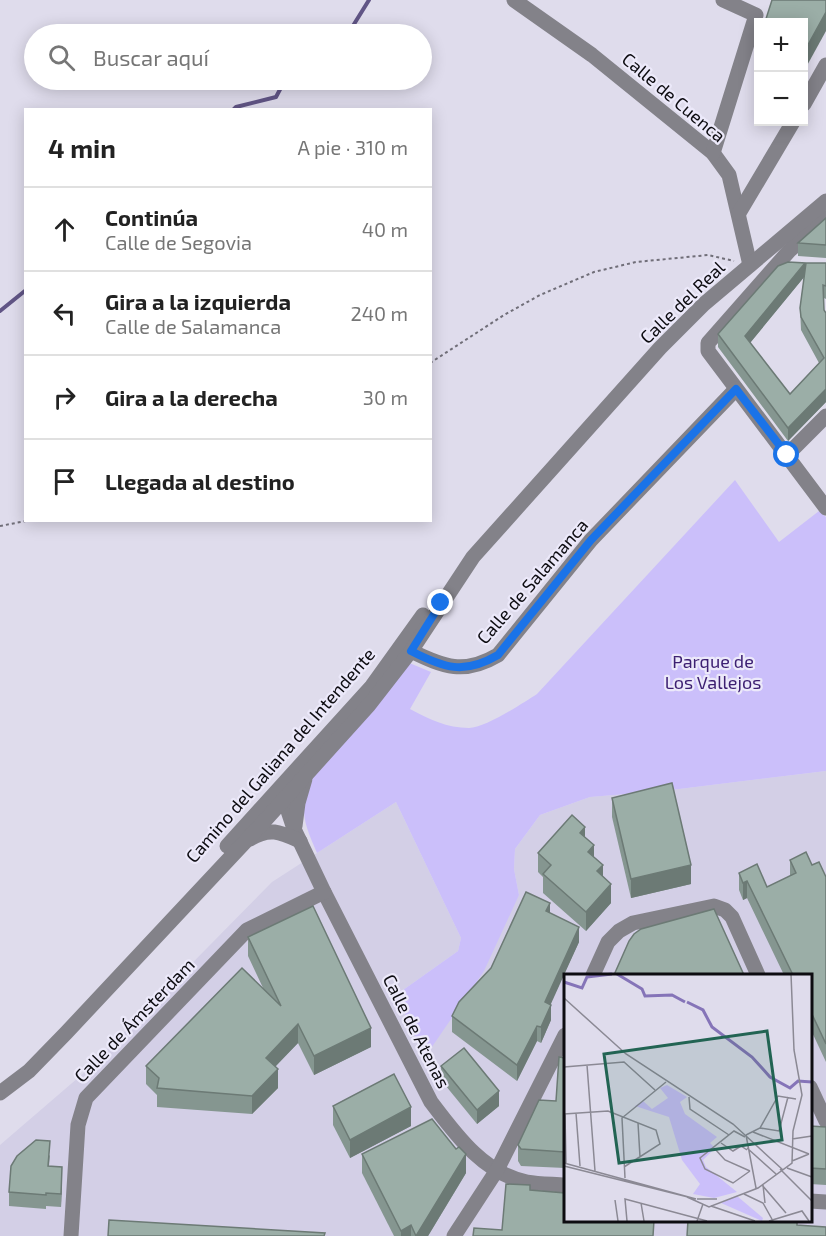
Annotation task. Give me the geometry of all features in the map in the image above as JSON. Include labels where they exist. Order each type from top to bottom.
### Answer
[{"type":"street","name":"Calle de Cuenca","points":[[514,0],[592,55],[713,153],[729,175],[750,265]]},
{"type":"street","points":[[713,153],[756,15],[723,0]]},
{"type":"street","points":[[808,97],[826,65]]},
{"type":"street","points":[[739,213],[791,126]]},
{"type":"street","name":"Calle del Real","points":[[575,442],[660,348],[704,304],[826,201]]},
{"type":"street","points":[[826,218],[776,266],[708,343],[708,351],[826,508]]},
{"type":"street","points":[[750,265],[793,266]]},
{"type":"street","name":"Calle de Salamanca","points":[[411,651],[436,663],[468,668],[498,655],[591,540],[736,389]]},
{"type":"street","points":[[787,455],[826,416]]},
{"type":"street","name":"Camino del Galiana del Intendente","points":[[0,1091],[29,1071],[66,1033],[307,775],[369,705],[411,651],[473,557],[575,442]]},
{"type":"street","name":"Camino del Galiana del Intendente","points":[[0,1091],[37,1055],[372,686],[469,552],[529,486],[575,442]]},
{"type":"street","points":[[249,822],[278,806],[281,796],[359,710],[372,686]]},
{"type":"street","points":[[244,842],[257,835],[274,831],[297,835],[300,792],[307,775]]},
{"type":"street","name":"Calle de Atenas","points":[[278,806],[279,812],[297,835],[431,1102],[462,1140],[482,1160],[497,1170],[526,1182],[564,1185]]},
{"type":"street","name":"Calle de Ámsterdam","points":[[72,1236],[78,1125],[86,1098],[247,930],[324,891]]},
{"type":"street","points":[[593,974],[608,942],[619,931],[633,923],[714,906],[724,910],[732,917],[758,974]]},
{"type":"street","points":[[454,1236],[497,1170],[560,1059],[564,1040]]},
{"type":"street","points":[[811,1089],[826,1121]]},
{"type":"street","points":[[811,1201],[826,1202]]},
{"type":"path","points":[[432,362],[504,315],[540,295],[594,272],[636,262],[708,255],[750,265]]},
{"type":"path","points":[[0,526],[24,521]]},
{"type":"shaded area","points":[[826,771],[826,1236],[0,1236],[0,1145],[86,1071],[272,882],[396,802],[461,938],[458,951],[396,995],[425,1057],[519,895],[514,869],[515,849],[540,815],[590,797],[663,791]]},
{"type":"green space","name":"Parque de Los Vallejos","points":[[735,480],[779,542],[819,511],[826,517],[826,771],[663,791],[590,797],[540,815],[515,849],[514,869],[519,895],[484,971],[425,1057],[396,995],[458,951],[461,938],[396,802],[317,853],[309,834],[304,810],[308,780],[407,662],[431,672],[410,709],[446,725],[461,728],[476,727],[504,714],[537,694]]},
{"type":"building","points":[[772,0],[826,0],[826,12],[808,45],[808,18],[766,18]]},
{"type":"building","points":[[826,218],[826,245],[798,243]]},
{"type":"building","points":[[788,262],[805,263],[745,336],[790,394],[824,358],[801,317],[800,308],[806,263],[826,263],[826,286],[823,285],[826,313],[826,389],[788,428],[718,334],[778,266]]},
{"type":"building","points":[[672,783],[691,865],[631,879],[612,798]]},
{"type":"building","points":[[572,815],[585,827],[580,833],[594,845],[588,852],[603,865],[597,871],[611,884],[586,912],[543,874],[551,865],[538,853]]},
{"type":"building","points":[[806,852],[812,865],[819,862],[826,877],[826,1044],[811,1012],[811,974],[793,974],[747,881],[743,883],[739,873],[757,864],[767,887],[796,873],[790,860]]},
{"type":"building","points":[[526,892],[550,903],[546,911],[579,927],[545,1002],[551,1005],[541,1027],[537,1026],[517,1065],[452,1016],[459,1002],[491,968]]},
{"type":"building","points":[[313,906],[371,1028],[314,1056],[298,1024],[266,1058],[278,1069],[252,1096],[157,1088],[159,1078],[146,1066],[242,968],[281,1006],[248,937]]},
{"type":"building","points":[[714,909],[744,974],[614,974],[629,941],[641,929]]},
{"type":"building","points":[[464,1048],[499,1091],[477,1110],[441,1066]]},
{"type":"building","points":[[559,1057],[564,1058],[564,1152],[521,1149],[518,1145],[539,1100],[556,1101]]},
{"type":"building","points":[[394,1074],[411,1107],[350,1140],[333,1106]]},
{"type":"building","points":[[432,1119],[456,1149],[459,1147],[466,1154],[416,1236],[411,1225],[401,1231],[362,1154]]},
{"type":"building","points":[[811,1126],[826,1127],[826,1169],[811,1168]]},
{"type":"building","points":[[36,1140],[50,1141],[48,1166],[62,1167],[61,1194],[9,1192],[11,1166],[17,1156]]},
{"type":"building","points":[[506,1184],[530,1185],[530,1190],[564,1193],[564,1221],[654,1221],[653,1236],[473,1236],[474,1228],[502,1230]]},
{"type":"building","points":[[109,1220],[325,1233],[324,1236],[108,1236]]},
{"type":"building","points":[[688,1221],[797,1221],[797,1225],[826,1227],[826,1236],[687,1236]]},
{"type":"waterway","points":[[354,24],[369,0]]},
{"type":"waterway","points":[[235,108],[276,97],[280,90]]},
{"type":"waterway","points":[[0,311],[24,292]]},
{"type":"route","points":[[441,603],[411,651],[436,663],[468,668],[498,655],[591,540],[736,389],[787,455]]}]
